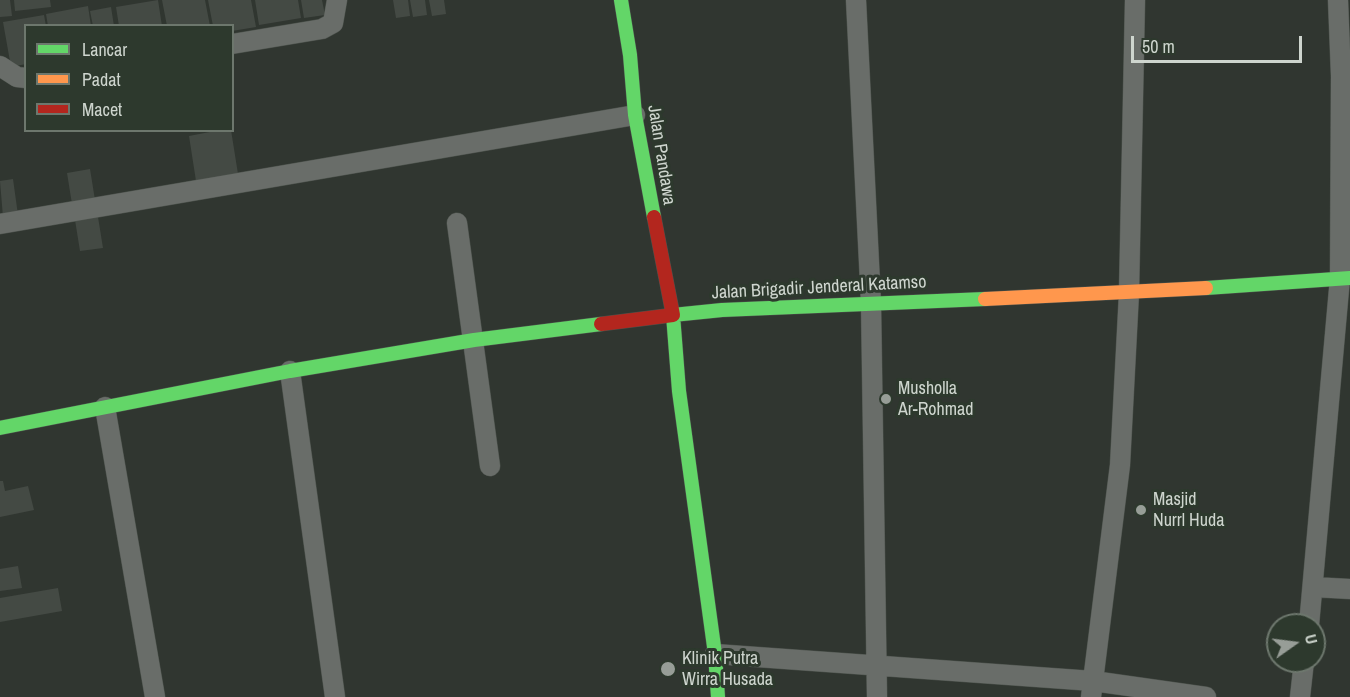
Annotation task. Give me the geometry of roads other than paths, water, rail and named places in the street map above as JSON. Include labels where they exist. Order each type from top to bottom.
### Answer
[{"type":"main road","name":"Jalan Pandawa","points":[[621,0],[630,55],[635,115],[673,315]]},
{"type":"main road","name":"Jalan Brigadir Jenderal Katamso","points":[[0,428],[290,370],[474,340],[673,315],[722,310],[1129,293],[1345,278]]},
{"type":"main road","points":[[673,315],[679,391],[715,654],[718,697]]},
{"type":"street","points":[[234,44],[322,29],[333,23],[337,0]]},
{"type":"street","points":[[856,0],[871,303],[877,697]]},
{"type":"street","points":[[1092,689],[1120,465],[1129,293],[1135,0]]},
{"type":"street","points":[[1310,613],[1345,278],[1345,76],[1338,0]]},
{"type":"street","points":[[0,66],[17,77],[24,78]]},
{"type":"street","points":[[0,224],[635,115]]},
{"type":"street","points":[[457,224],[490,466]]},
{"type":"street","points":[[290,370],[335,697]]},
{"type":"street","points":[[105,407],[155,697]]},
{"type":"street","points":[[1313,587],[1350,589]]},
{"type":"street","points":[[715,654],[876,666],[1092,689],[1206,697]]},
{"type":"street","points":[[1300,697],[1303,673]]},
{"type":"place","name":"Musholla Ar-Rohmad","points":[[886,399]]},
{"type":"place","name":"Masjid Nurrl Huda","points":[[1141,510]]},
{"type":"place","name":"Klinik Putra Wirra Husada","points":[[668,669]]}]
